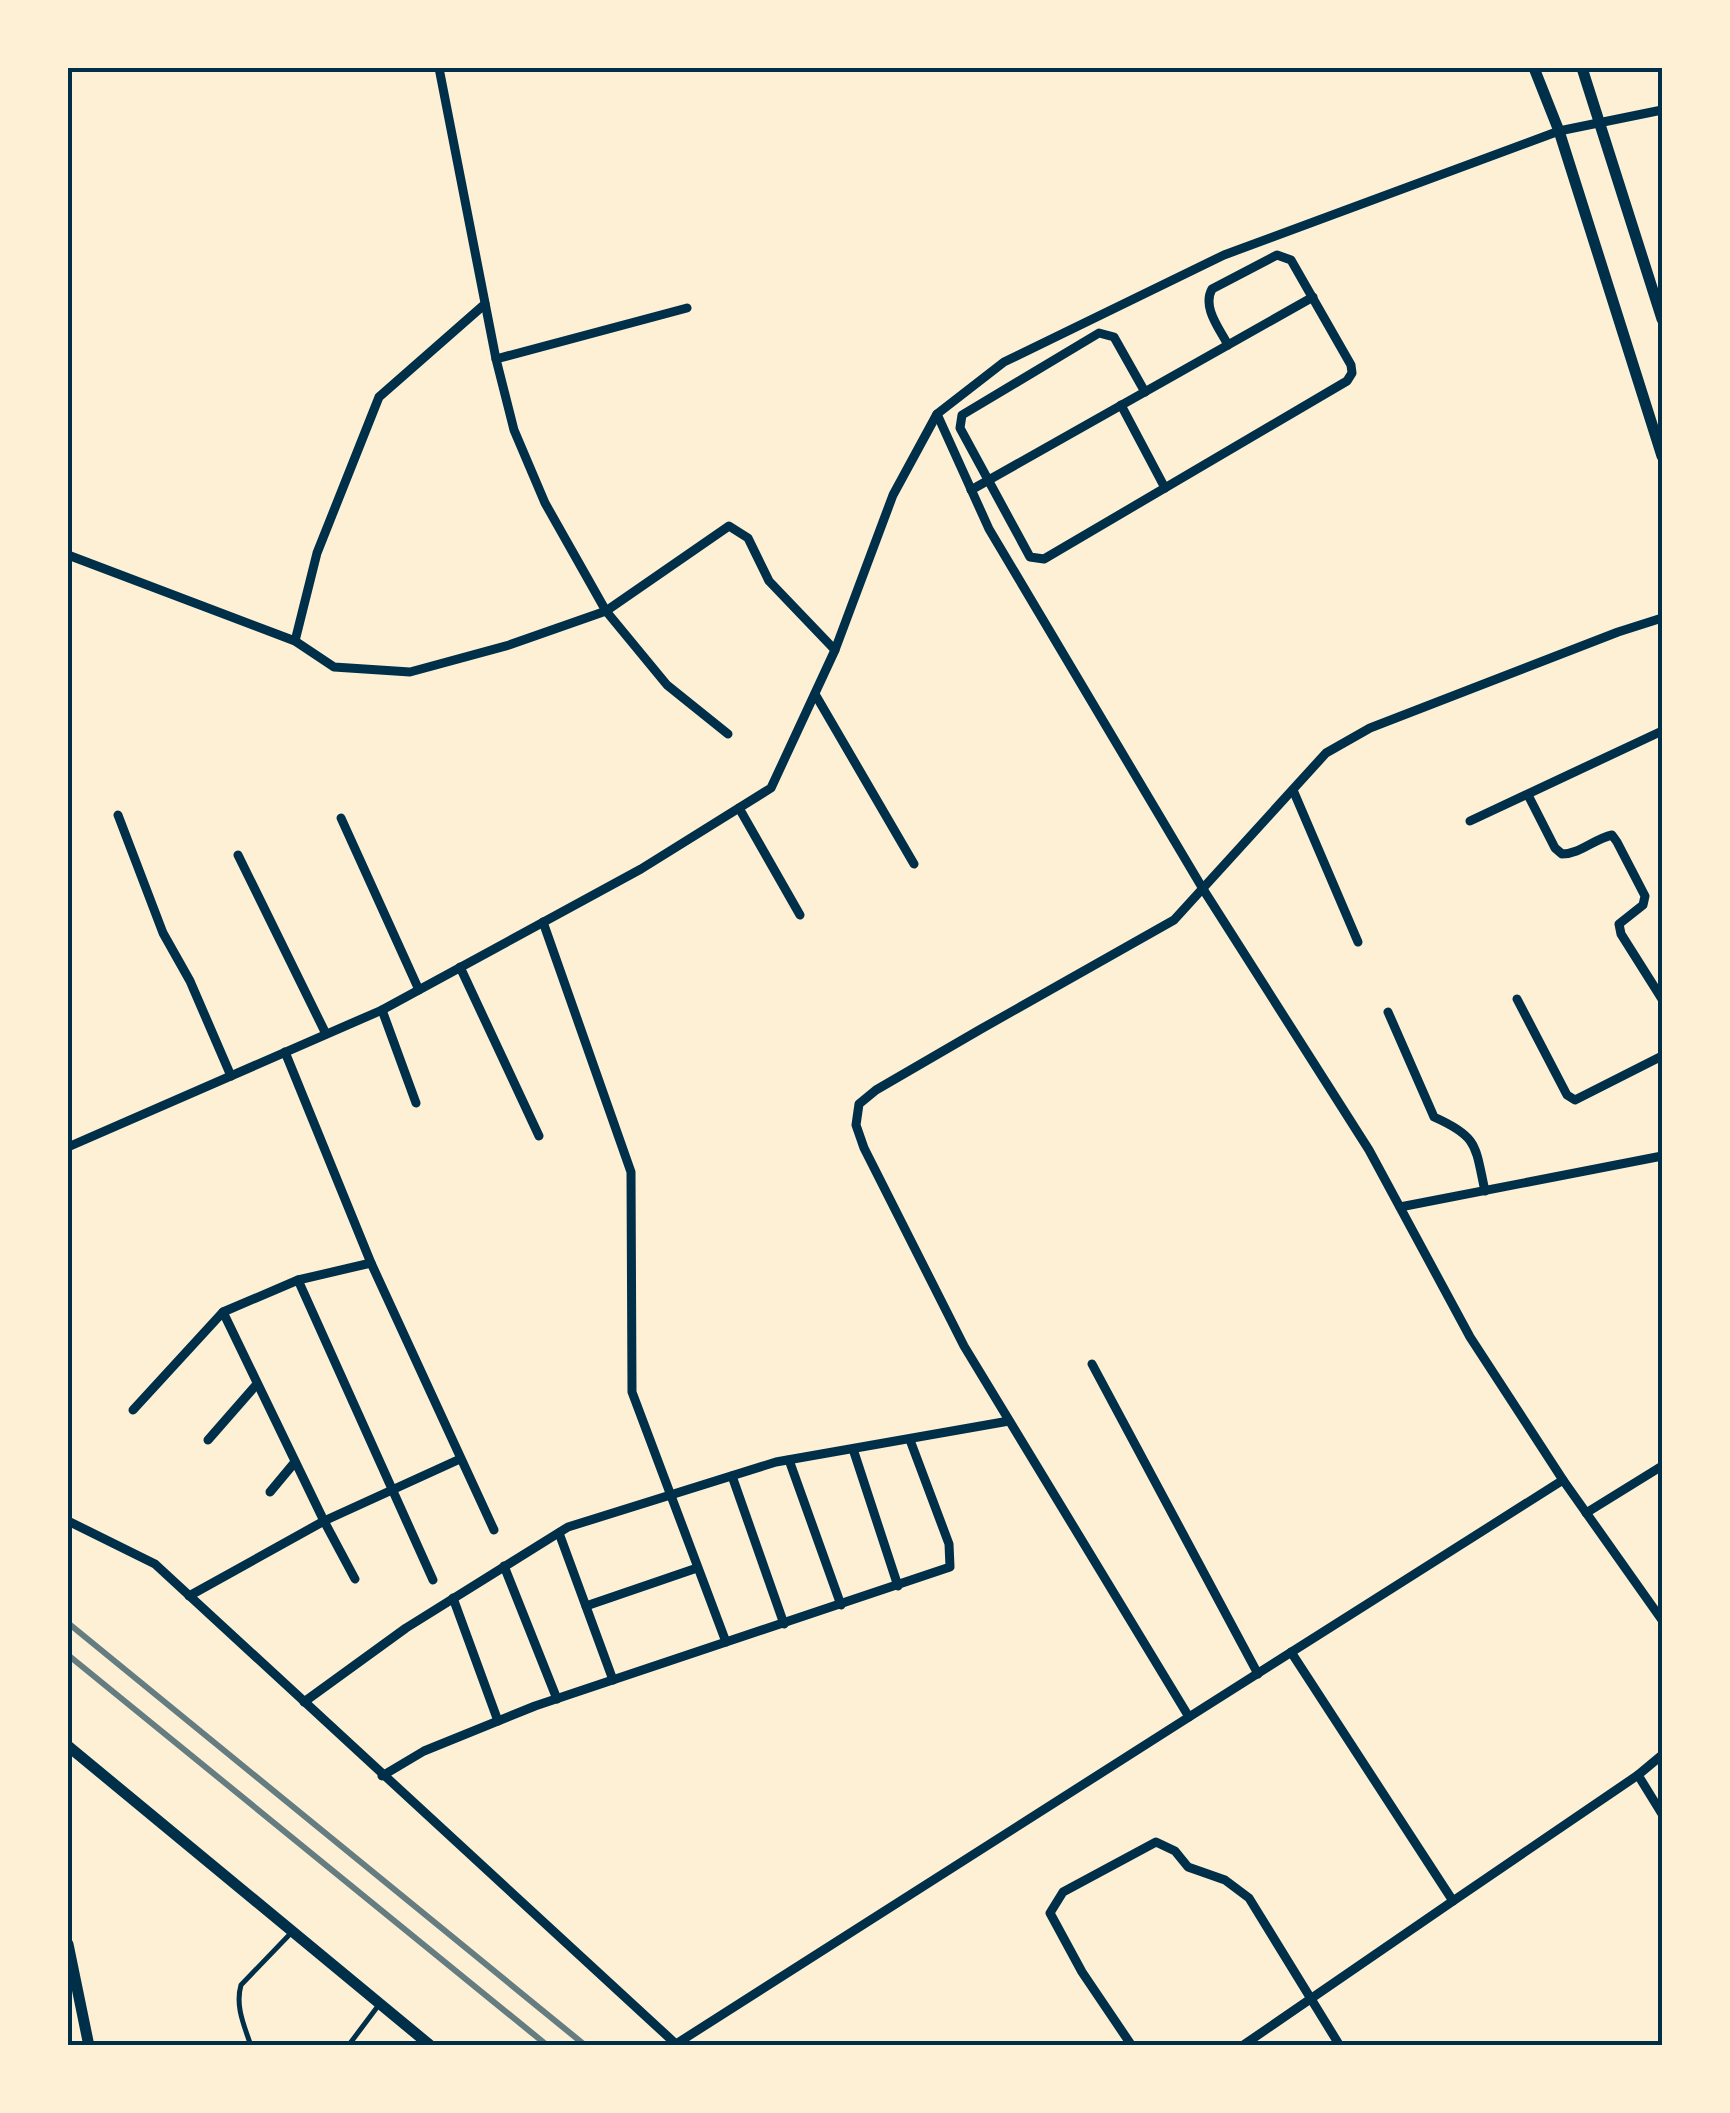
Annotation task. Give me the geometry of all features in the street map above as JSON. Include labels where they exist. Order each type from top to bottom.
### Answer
[{"type":"street","points":[[440,68],[496,359],[514,430],[545,503],[606,611],[667,685],[728,734]]},
{"type":"street","points":[[1534,68],[1560,130],[1662,456]]},
{"type":"street","points":[[1582,68],[1662,319]]},
{"type":"street","points":[[68,1147],[382,1010],[641,869],[771,788],[835,650],[893,495],[938,414],[1004,362],[1224,255],[1560,130],[1662,110]]},
{"type":"street","points":[[1145,392],[1114,338],[1099,333],[962,416],[960,428],[1030,557],[1044,558],[1347,382],[1352,373],[1291,260],[1277,255],[1212,289],[1208,304],[1228,345]]},
{"type":"street","points":[[971,490],[1312,297]]},
{"type":"street","points":[[295,641],[317,553],[379,397],[485,304]]},
{"type":"street","points":[[496,359],[687,308]]},
{"type":"street","points":[[1121,405],[1165,488]]},
{"type":"street","points":[[938,414],[989,529],[1203,889],[1370,1150],[1470,1336],[1562,1480],[1662,1620]]},
{"type":"street","points":[[68,555],[295,641],[334,667],[410,672],[509,645],[606,611],[729,526],[748,538],[769,581],[835,650]]},
{"type":"street","points":[[1189,1717],[964,1346],[864,1148],[856,1124],[859,1104],[980,1029],[1174,920],[1326,753],[1370,728],[1662,618]]},
{"type":"street","points":[[814,694],[914,864]]},
{"type":"street","points":[[1470,821],[1662,731]]},
{"type":"street","points":[[1293,790],[1358,942]]},
{"type":"street","points":[[1528,795],[1562,854],[1571,854],[1604,837],[1612,836],[1617,842],[1645,896],[1643,905],[1619,924],[1621,934],[1662,1000]]},
{"type":"street","points":[[739,808],[800,915]]},
{"type":"street","points":[[118,815],[163,934],[190,981],[231,1076]]},
{"type":"street","points":[[341,818],[419,990]]},
{"type":"street","points":[[238,855],[326,1034]]},
{"type":"street","points":[[543,922],[631,1172],[632,1392],[726,1642]]},
{"type":"street","points":[[460,967],[539,1136]]},
{"type":"street","points":[[1517,999],[1567,1095],[1575,1100],[1662,1056]]},
{"type":"street","points":[[382,1010],[416,1103]]},
{"type":"street","points":[[1388,1012],[1434,1118],[1464,1132],[1474,1144],[1485,1191]]},
{"type":"street","points":[[285,1052],[371,1263],[494,1530]]},
{"type":"street","points":[[1400,1207],[1662,1156]]},
{"type":"street","points":[[133,1410],[223,1312],[298,1280],[371,1263]]},
{"type":"street","points":[[298,1280],[434,1580]]},
{"type":"street","points":[[223,1312],[324,1522],[356,1579]]},
{"type":"street","points":[[1092,1364],[1258,1674]]},
{"type":"street","points":[[208,1440],[257,1384]]},
{"type":"street","points":[[304,1702],[406,1628],[560,1533],[789,1460],[1010,1421]]},
{"type":"street","points":[[382,1776],[424,1751],[557,1699],[950,1567],[952,1558],[910,1440]]},
{"type":"street","points":[[852,1449],[898,1586]]},
{"type":"street","points":[[190,1596],[324,1522],[460,1459]]},
{"type":"street","points":[[789,1460],[841,1604]]},
{"type":"street","points":[[270,1492],[295,1462]]},
{"type":"street","points":[[1586,1514],[1662,1466]]},
{"type":"street","points":[[732,1476],[784,1624]]},
{"type":"street","points":[[68,1521],[155,1564],[676,2045],[1562,1480]]},
{"type":"street","points":[[560,1533],[613,1680]]},
{"type":"street","points":[[504,1566],[557,1699]]},
{"type":"street","points":[[586,1606],[698,1568]]},
{"type":"street","points":[[452,1598],[498,1721]]},
{"type":"street","points":[[1291,1652],[1453,1901]]},
{"type":"street","points":[[68,1746],[431,2046]]},
{"type":"street","points":[[1242,2046],[1662,1755]]},
{"type":"street","points":[[1638,1774],[1662,1814]]},
{"type":"street","points":[[1132,2046],[1082,1972],[1050,1914],[1063,1892],[1156,1842],[1174,1851],[1188,1867],[1224,1880],[1248,1898],[1340,2046]]},
{"type":"street","points":[[68,1944],[89,2046]]},
{"type":"lane","points":[[251,2046],[239,2010],[241,1985],[292,1931]]},
{"type":"lane","points":[[348,2046],[380,2003]]},
{"type":"railway","points":[[68,1623],[586,2046]]},
{"type":"railway","points":[[68,1655],[548,2046]]}]
